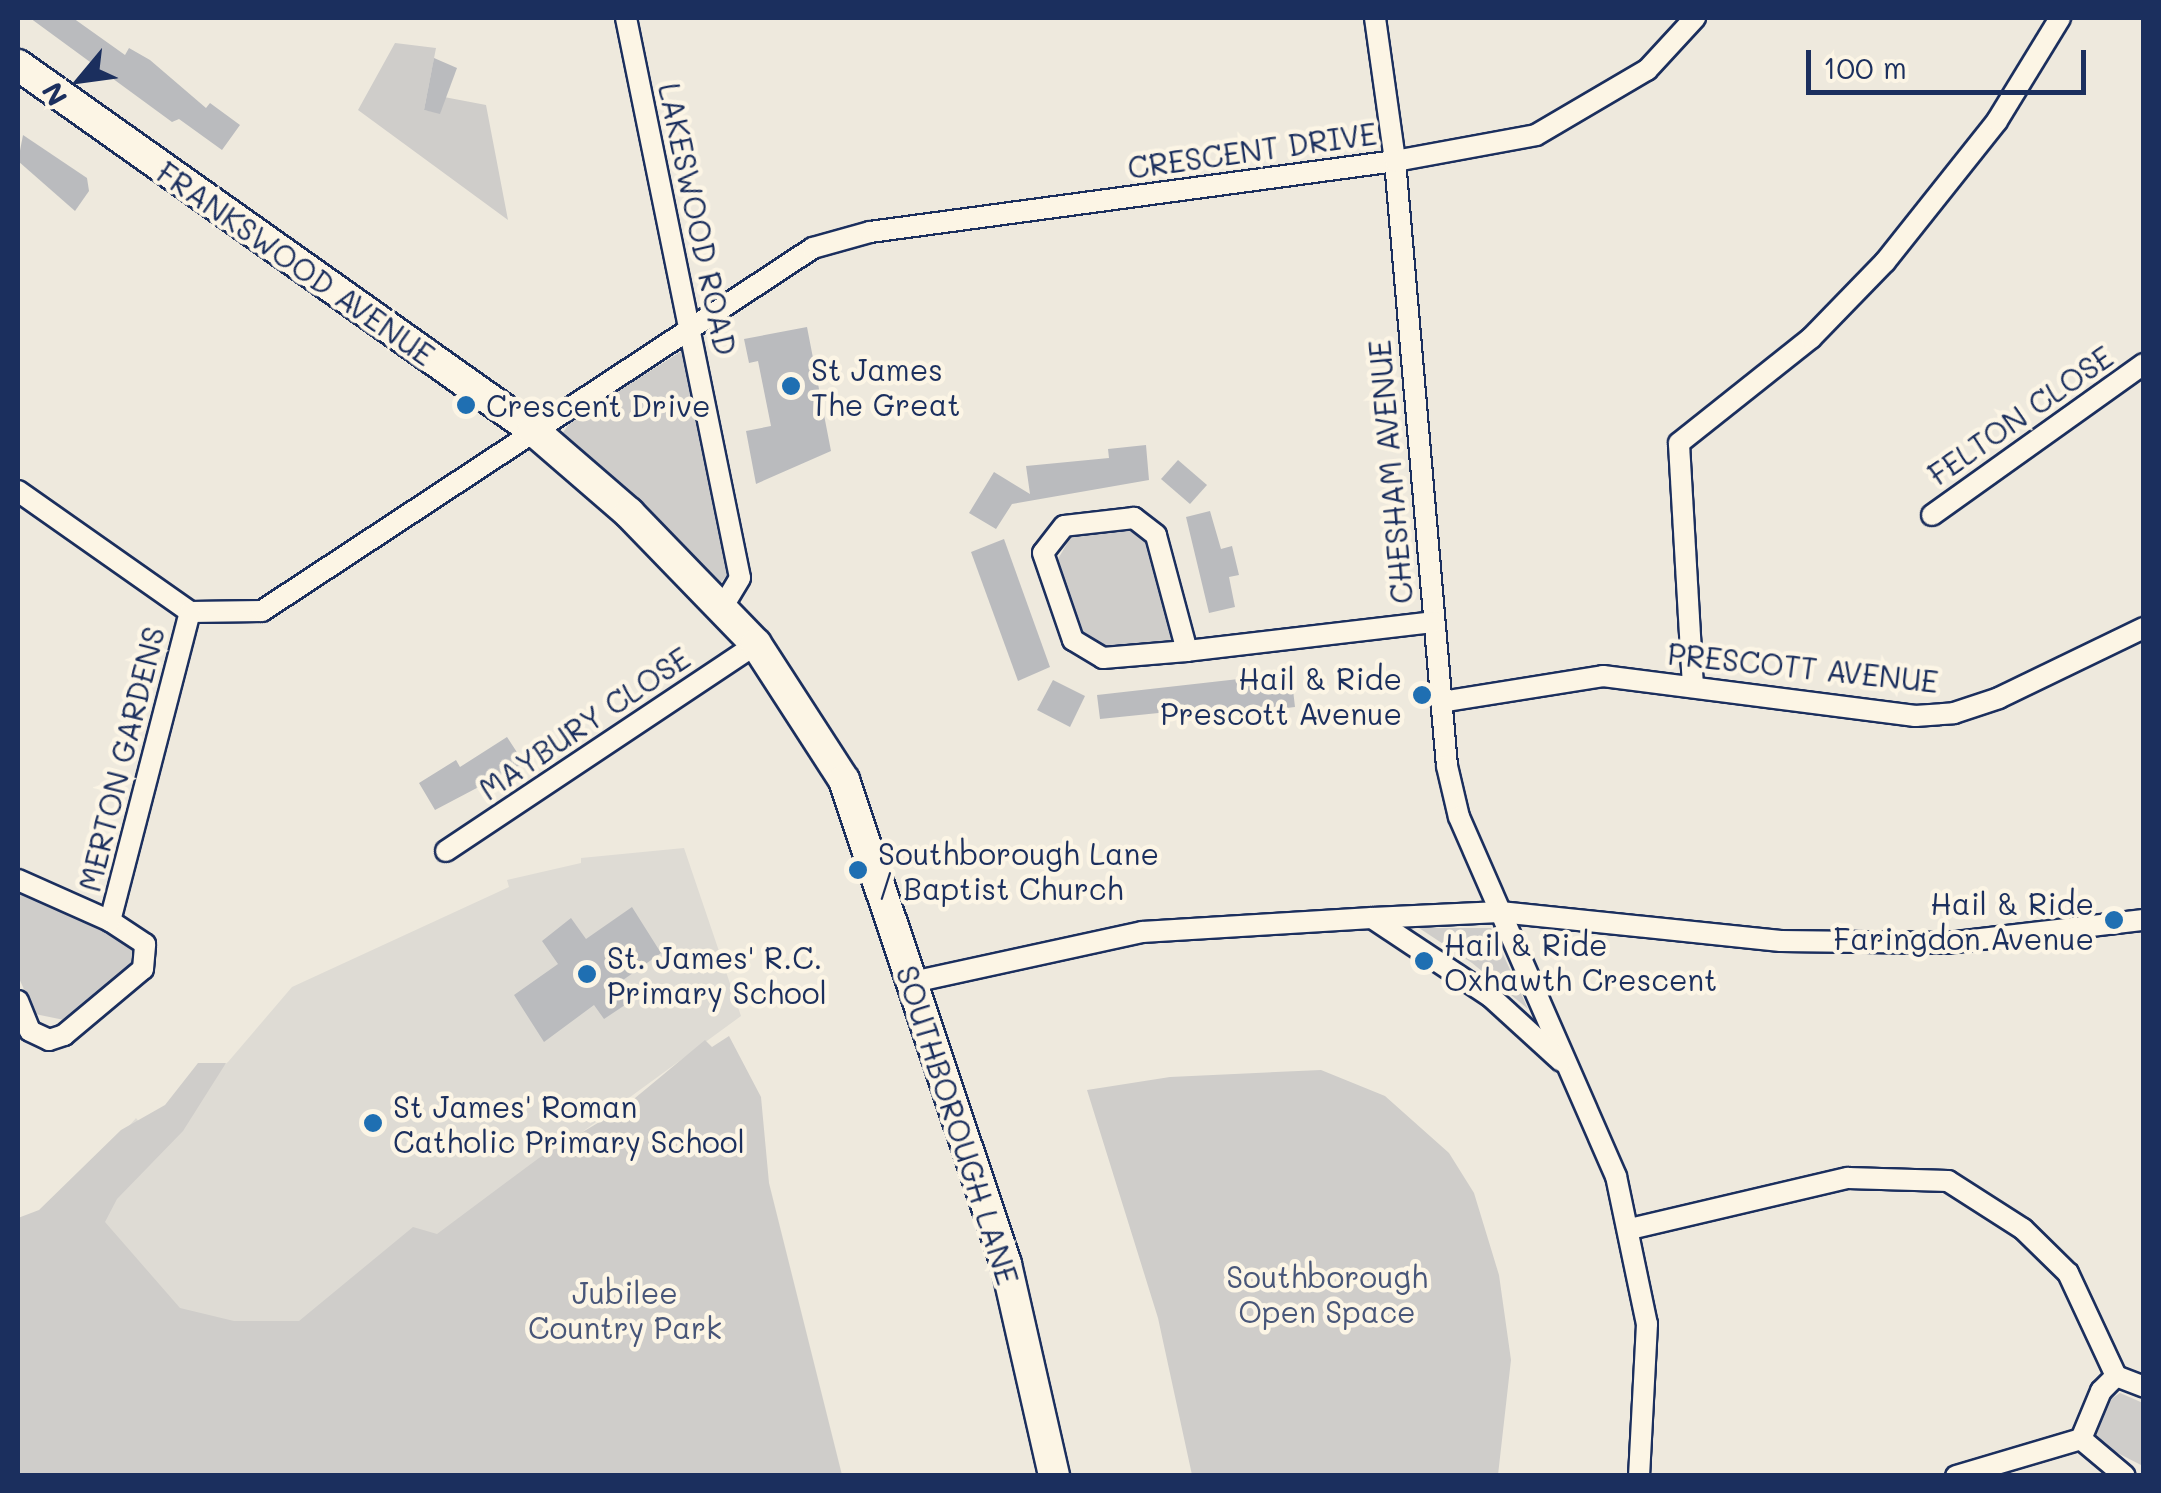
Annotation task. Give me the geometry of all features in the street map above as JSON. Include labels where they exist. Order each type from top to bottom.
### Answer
[{"type":"street","name":"LAKESWOOD ROAD","points":[[626,18],[740,578],[723,606]]},
{"type":"street","name":"CHESHAM AVENUE","points":[[1375,18],[1395,162],[1441,702],[1459,817],[1573,1073],[1630,1229],[1646,1324],[1639,1476]]},
{"type":"street","name":"CRESCENT DRIVE","points":[[190,612],[262,611],[813,248],[870,232],[1395,162],[1536,136],[1647,70],[1695,18]]},
{"type":"street","points":[[1693,687],[1680,443],[1811,338],[1886,262],[1997,121],[2060,18]]},
{"type":"street","name":"FRANKSWOOD AVENUE","points":[[18,65],[533,430],[723,606],[756,644],[844,780]]},
{"type":"street","name":"FELTON CLOSE","points":[[1932,514],[2144,364]]},
{"type":"street","points":[[18,491],[190,612]]},
{"type":"street","points":[[1187,651],[1156,535],[1134,518],[1064,526],[1043,553],[1073,640],[1103,658],[1187,651],[1433,622]]},
{"type":"street","name":"MERTON GARDENS","points":[[110,922],[190,612]]},
{"type":"street","name":"PRESCOTT AVENUE","points":[[1441,702],[1604,676],[1914,716],[1954,713],[1999,698],[2144,628]]},
{"type":"street","name":"MAYBURY CLOSE","points":[[446,851],[756,644]]},
{"type":"street","name":"SOUTHBOROUGH LANE","points":[[844,780],[1006,1264],[1054,1476]]},
{"type":"street","name":"MERTON GARDENS","points":[[18,880],[110,922],[146,944],[142,969],[64,1035],[49,1040],[30,1031],[18,1001]]},
{"type":"street","points":[[912,982],[1142,932],[1372,918],[1500,912],[1836,942],[1946,942],[2144,920]]},
{"type":"street","points":[[1372,918],[1491,997],[1573,1073]]},
{"type":"street","points":[[1630,1229],[1848,1178],[1948,1180],[2023,1229],[2068,1273],[2116,1376],[2144,1387]]},
{"type":"street","points":[[2081,1439],[2101,1391],[2116,1376]]},
{"type":"street","points":[[1956,1476],[2081,1439]]},
{"type":"street","points":[[2081,1439],[2125,1476]]},
{"type":"shaded area","name":"St James' Roman Catholic Primary School","points":[[684,848],[741,1016],[222,1395],[68,1196],[136,1118],[144,1128],[228,1062],[292,987],[509,887],[507,880],[581,863],[581,858]]},
{"type":"green space","points":[[395,43],[436,48],[424,110],[440,113],[444,97],[486,105],[508,220],[358,110]]},
{"type":"green space","points":[[688,347],[729,573],[718,586],[562,434],[571,421]]},
{"type":"green space","points":[[1134,527],[1152,545],[1175,641],[1106,648],[1080,632],[1055,564],[1072,535]]},
{"type":"green space","points":[[18,890],[131,944],[139,964],[69,1021],[35,1014],[18,976]]},
{"type":"green space","points":[[1419,928],[1491,928],[1528,1009],[1472,963]]},
{"type":"green space","name":"Jubilee Country Park","points":[[729,1036],[761,1097],[769,1183],[842,1475],[18,1475],[18,1218],[39,1210],[121,1130],[165,1105],[198,1063],[226,1063],[183,1131],[117,1199],[105,1222],[180,1308],[234,1321],[299,1321],[413,1227],[437,1234],[539,1158],[623,1108],[705,1040],[712,1047]]},
{"type":"green space","name":"Southborough Open Space","points":[[1321,1070],[1385,1096],[1449,1153],[1474,1193],[1499,1275],[1511,1360],[1498,1475],[1192,1475],[1158,1318],[1087,1090],[1170,1077]]},
{"type":"green space","points":[[2120,1393],[2143,1403],[2143,1466],[2094,1441],[2091,1431],[2108,1401]]},
{"type":"building","points":[[30,18],[73,18],[125,55],[129,48],[150,60],[206,108],[210,103],[240,125],[222,150],[179,119],[172,122]]},
{"type":"building","points":[[434,58],[457,68],[440,114],[424,110]]},
{"type":"building","points":[[23,135],[87,178],[89,191],[75,211],[18,161]]},
{"type":"building","name":"St James The Great","points":[[807,327],[831,451],[756,484],[746,431],[771,426],[758,361],[749,363],[744,339]]},
{"type":"building","points":[[1146,445],[1149,480],[1012,504],[996,529],[969,513],[994,472],[1030,494],[1026,466],[1109,458],[1108,449]]},
{"type":"building","points":[[1178,460],[1207,485],[1190,504],[1161,479]]},
{"type":"building","points":[[1210,511],[1221,549],[1232,546],[1239,575],[1229,577],[1235,607],[1209,613],[1186,517]]},
{"type":"building","points":[[1004,539],[1050,667],[1018,681],[971,552]]},
{"type":"building","points":[[1291,673],[1295,707],[1179,721],[1178,711],[1100,719],[1097,695]]},
{"type":"building","points":[[1053,680],[1085,696],[1070,727],[1037,710]]},
{"type":"building","points":[[507,737],[524,763],[435,810],[419,783],[456,760],[460,767]]},
{"type":"building","name":"St. James' R.C. Primary School","points":[[632,907],[661,953],[616,985],[628,1003],[604,1019],[594,1005],[544,1042],[514,995],[558,964],[542,941],[571,918],[586,939]]},
{"type":"place","name":"St James The Great","points":[[791,386]]},
{"type":"place","name":"Crescent Drive","points":[[466,405]]},
{"type":"place","name":"Hail & Ride Prescott Avenue","points":[[1422,695]]},
{"type":"place","name":"Southborough Lane / Baptist Church","points":[[858,870]]},
{"type":"place","name":"Hail & Ride Faringdon Avenue","points":[[2114,920]]},
{"type":"place","name":"Hail & Ride Oxhawth Crescent","points":[[1424,961]]},
{"type":"place","name":"St. James' R.C. Primary School","points":[[587,974]]},
{"type":"place","name":"St James' Roman Catholic Primary School","points":[[373,1123]]}]
